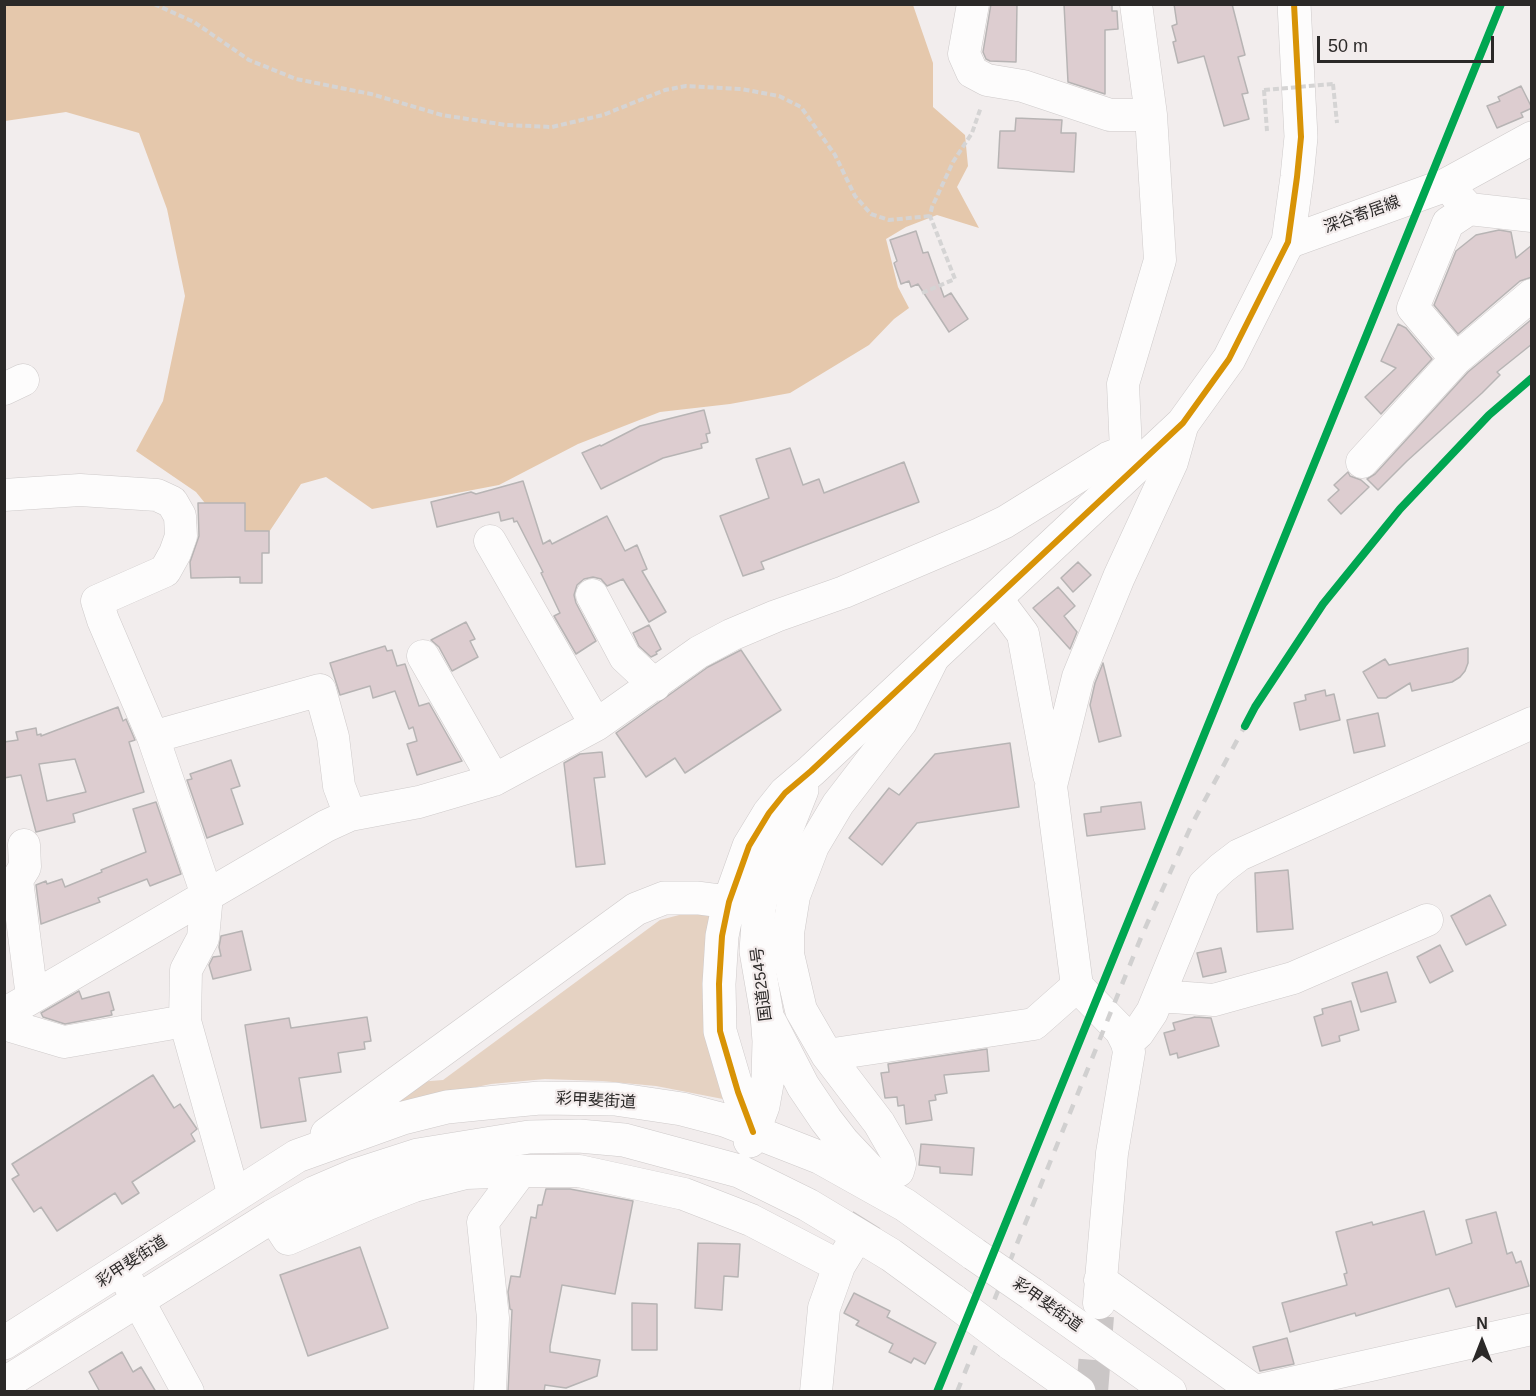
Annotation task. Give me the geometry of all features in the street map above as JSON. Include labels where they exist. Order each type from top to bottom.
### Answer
[{"type":"main road","name":"国道254号","points":[[739,1171],[763,1106],[768,1078],[767,1015],[756,951],[744,905],[749,846],[769,813],[785,793],[996,598],[1133,456],[1183,423],[1229,359],[1288,242],[1298,177],[1301,136],[1294,4]]},
{"type":"main road","name":"深谷寄居線","points":[[1288,242],[1446,185],[1532,138]]},
{"type":"main road","points":[[297,1156],[636,909],[664,898],[698,898],[744,905]]},
{"type":"main road","name":"国道254号","points":[[744,905],[722,936],[719,984],[720,1031],[738,1092],[753,1132]]},
{"type":"main road","points":[[767,1015],[803,1086],[826,1120],[869,1171],[905,1205]]},
{"type":"main road","name":"彩甲斐街道","points":[[4,1343],[297,1156],[403,1118],[447,1107],[540,1098],[615,1099],[682,1109],[724,1120],[821,1158],[905,1205],[1170,1392]]},
{"type":"main road","name":"彩甲斐街道","points":[[4,1384],[138,1299],[314,1193],[362,1189],[418,1155],[529,1137],[579,1136],[624,1140],[739,1171],[808,1205],[891,1255],[1079,1392]]},
{"type":"street","points":[[973,4],[964,54],[972,72],[987,80],[1023,86],[1110,115],[1151,115]]},
{"type":"street","points":[[4,1014],[326,825],[350,814],[418,802],[494,780],[596,725],[699,652],[731,635],[844,592],[980,534],[1005,522],[1108,458],[1133,456],[1123,384],[1160,260],[1151,115],[1136,4]]},
{"type":"street","points":[[1446,185],[1469,209],[1532,216]]},
{"type":"street","points":[[1456,359],[1413,308],[1448,223],[1469,209]]},
{"type":"street","points":[[1362,462],[1456,359],[1532,295]]},
{"type":"street","points":[[1051,786],[1078,677],[1119,577],[1172,462],[1183,423]]},
{"type":"street","points":[[4,495],[80,490],[157,495],[172,502],[180,516],[181,536],[165,571],[97,601],[153,737],[207,895],[203,938],[186,970],[185,1021],[234,1196]]},
{"type":"street","points":[[490,541],[596,725]]},
{"type":"street","points":[[592,595],[625,657],[655,685]]},
{"type":"street","points":[[996,598],[1023,634],[1051,786],[1077,987],[1121,1031],[1127,1043],[1128,1061],[1112,1153],[1099,1292],[1255,1391],[1532,1329]]},
{"type":"street","points":[[423,656],[494,780]]},
{"type":"street","points":[[898,1171],[900,1164],[898,1156],[879,1123],[827,1055],[801,1010],[788,954],[788,933],[794,896],[813,846],[838,804],[901,722],[934,656]]},
{"type":"street","points":[[153,737],[320,690],[333,737],[339,786],[350,814]]},
{"type":"street","points":[[1127,1043],[1148,1019],[1204,885],[1239,855],[1532,723]]},
{"type":"street","points":[[24,846],[25,867],[18,880],[32,998]]},
{"type":"street","points":[[1159,996],[1214,1000],[1293,978],[1427,920]]},
{"type":"street","points":[[827,1055],[1034,1024],[1077,987]]},
{"type":"street","points":[[4,1024],[64,1042],[185,1021]]},
{"type":"street","points":[[490,1392],[494,1318],[483,1222],[521,1171]]},
{"type":"street","points":[[362,1189],[414,1186],[466,1173],[579,1171],[684,1194],[845,1256],[824,1308],[816,1392]]},
{"type":"street","points":[[121,1269],[188,1392]]},
{"type":"path","points":[[154,4],[194,22],[249,60],[296,79],[371,94],[442,115],[506,125],[552,127],[603,115],[665,90],[686,86],[741,89],[780,96],[801,107],[835,155],[855,196],[871,214],[889,220],[930,216]]},
{"type":"path","points":[[921,293],[955,279],[930,216],[953,162],[972,133],[978,119],[987,80]]},
{"type":"path","points":[[1267,131],[1264,90],[1333,84],[1336,123]]},
{"type":"shaded area","points":[[5,5],[913,5],[933,63],[933,107],[965,135],[968,166],[957,187],[979,228],[937,215],[906,227],[886,239],[898,287],[909,308],[894,319],[869,345],[790,393],[730,404],[660,412],[578,444],[499,485],[372,509],[326,477],[301,484],[269,532],[237,532],[217,518],[196,492],[136,451],[163,401],[185,296],[167,209],[139,133],[66,112],[5,121]]},
{"type":"shaded area","points":[[716,913],[728,1100],[656,1086],[545,1079],[491,1084],[387,1106],[418,1082],[443,1080],[660,920],[683,914]]},
{"type":"building","points":[[991,4],[1017,4],[1016,62],[986,59],[983,52]]},
{"type":"building","points":[[1064,4],[1112,4],[1112,11],[1117,11],[1118,29],[1105,30],[1105,94],[1068,82]]},
{"type":"building","points":[[1174,4],[1232,4],[1245,55],[1238,57],[1248,93],[1242,94],[1249,119],[1224,126],[1204,56],[1178,63],[1173,42],[1176,41],[1172,26],[1177,24]]},
{"type":"building","points":[[1521,86],[1532,108],[1521,113],[1523,117],[1497,128],[1487,106],[1500,101],[1498,97]]},
{"type":"building","points":[[1016,118],[1062,120],[1061,133],[1076,133],[1074,172],[998,168],[1000,131],[1015,131]]},
{"type":"building","points":[[1499,230],[1511,232],[1516,258],[1532,245],[1532,277],[1520,281],[1458,334],[1434,305],[1456,251],[1476,235]]},
{"type":"building","points":[[916,231],[923,253],[928,252],[944,297],[951,293],[968,319],[949,332],[918,284],[911,287],[909,281],[901,284],[894,263],[897,261],[890,240]]},
{"type":"building","points":[[1532,319],[1532,344],[1497,372],[1500,375],[1482,393],[1378,490],[1367,479],[1375,474],[1468,372]]},
{"type":"building","points":[[1398,324],[1406,328],[1432,359],[1381,414],[1365,397],[1396,368],[1381,361]]},
{"type":"building","points":[[704,410],[710,433],[706,434],[708,442],[701,444],[702,448],[663,458],[601,489],[582,453],[640,426]]},
{"type":"building","points":[[790,448],[803,485],[819,479],[824,493],[904,462],[919,502],[761,562],[764,569],[743,576],[720,516],[769,498],[756,459]]},
{"type":"building","points":[[1348,472],[1350,476],[1361,480],[1369,487],[1341,514],[1328,500],[1339,490],[1334,485]]},
{"type":"building","points":[[523,481],[543,544],[550,540],[552,544],[607,516],[625,551],[637,545],[647,569],[642,571],[666,612],[649,622],[623,579],[607,586],[601,579],[593,577],[584,579],[577,585],[574,595],[596,641],[576,654],[554,616],[560,613],[541,573],[543,572],[517,521],[514,522],[513,518],[501,521],[499,512],[437,527],[431,502],[471,492],[476,494]]},
{"type":"building","points":[[198,503],[245,503],[245,531],[269,531],[269,553],[262,553],[262,583],[240,583],[240,577],[191,578],[190,562],[199,536]]},
{"type":"building","points":[[1078,562],[1091,575],[1073,592],[1061,578]]},
{"type":"building","points":[[1058,587],[1075,606],[1064,616],[1077,632],[1070,649],[1033,608]]},
{"type":"building","points":[[466,622],[475,639],[470,641],[478,657],[452,671],[439,647],[431,640]]},
{"type":"building","points":[[649,625],[661,649],[651,657],[639,646],[633,633]]},
{"type":"building","points":[[385,646],[387,651],[392,650],[397,666],[405,664],[419,706],[429,703],[462,761],[417,775],[407,744],[417,741],[413,727],[409,729],[395,691],[373,698],[370,686],[340,695],[330,663]]},
{"type":"building","points":[[1468,648],[1468,663],[1465,671],[1452,682],[1412,691],[1410,683],[1386,698],[1378,698],[1363,672],[1385,659],[1389,665]]},
{"type":"building","points":[[741,650],[781,710],[685,773],[675,758],[646,777],[616,733],[708,667]]},
{"type":"building","points":[[1103,663],[1121,736],[1099,742],[1090,705]]},
{"type":"building","points":[[1325,690],[1326,696],[1334,694],[1340,720],[1300,730],[1294,703],[1306,700],[1305,695]]},
{"type":"building","points":[[118,707],[123,721],[126,719],[135,740],[129,742],[144,792],[73,814],[75,822],[36,832],[21,775],[4,778],[4,742],[18,740],[16,732],[36,728],[37,735],[41,734],[41,736]],"holes":[[[75,759],[86,792],[47,801],[39,764]]]},
{"type":"building","points":[[1378,713],[1385,746],[1354,753],[1347,720]]},
{"type":"building","points":[[1010,743],[1019,807],[917,823],[882,865],[849,838],[889,788],[899,795],[935,754]]},
{"type":"building","points":[[602,752],[605,777],[594,778],[605,864],[576,867],[564,763],[580,754]]},
{"type":"building","points":[[231,760],[240,786],[231,789],[243,824],[207,838],[187,780],[192,779],[190,774]]},
{"type":"building","points":[[156,802],[181,874],[150,886],[147,879],[98,898],[100,902],[41,924],[36,885],[62,879],[65,887],[146,852],[133,809]]},
{"type":"building","points":[[1141,802],[1145,829],[1087,836],[1084,814],[1101,812],[1101,807]]},
{"type":"building","points":[[1288,870],[1293,929],[1257,932],[1255,873]]},
{"type":"building","points":[[1490,895],[1506,925],[1466,945],[1451,916]]},
{"type":"building","points":[[242,931],[251,970],[213,979],[209,965],[213,957],[221,956],[219,947],[221,936]]},
{"type":"building","points":[[1440,945],[1453,971],[1430,983],[1417,957]]},
{"type":"building","points":[[1221,948],[1226,972],[1203,977],[1197,953]]},
{"type":"building","points":[[1387,972],[1396,1002],[1361,1012],[1352,983]]},
{"type":"building","points":[[79,991],[82,999],[109,992],[114,1010],[111,1011],[112,1015],[65,1024],[43,1017],[41,1013]]},
{"type":"building","points":[[1351,1001],[1359,1030],[1339,1036],[1340,1041],[1322,1046],[1314,1017],[1323,1014],[1322,1009]]},
{"type":"building","points":[[367,1017],[371,1041],[364,1042],[365,1049],[338,1053],[341,1072],[299,1078],[306,1121],[261,1128],[245,1025],[289,1018],[291,1028]]},
{"type":"building","points":[[1195,1017],[1211,1018],[1219,1046],[1178,1058],[1177,1053],[1170,1055],[1164,1033],[1175,1030],[1173,1023]]},
{"type":"building","points":[[987,1049],[989,1071],[944,1075],[947,1093],[935,1095],[936,1100],[929,1101],[932,1120],[906,1124],[904,1105],[898,1106],[897,1097],[885,1098],[881,1073],[889,1072],[888,1064]]},
{"type":"building","points":[[153,1075],[174,1108],[180,1104],[197,1129],[191,1134],[195,1141],[132,1182],[139,1193],[122,1204],[115,1193],[57,1231],[41,1207],[34,1212],[12,1179],[19,1175],[12,1164]]},
{"type":"building","points":[[921,1144],[974,1148],[972,1175],[940,1173],[940,1167],[919,1165]]},
{"type":"building","points":[[546,1189],[570,1189],[633,1201],[615,1294],[562,1285],[550,1352],[600,1360],[597,1376],[566,1388],[545,1385],[544,1392],[508,1392],[512,1310],[508,1292],[511,1276],[520,1277],[531,1217],[536,1218],[538,1205],[542,1205]]},
{"type":"building","points":[[1424,1211],[1436,1255],[1472,1243],[1466,1220],[1496,1212],[1507,1254],[1512,1252],[1516,1263],[1521,1261],[1529,1286],[1456,1307],[1449,1288],[1356,1316],[1355,1313],[1290,1332],[1282,1303],[1347,1285],[1344,1274],[1347,1273],[1336,1232]]},
{"type":"building","points":[[698,1243],[740,1244],[738,1277],[724,1276],[722,1310],[695,1308]]},
{"type":"building","points":[[360,1247],[388,1328],[308,1356],[280,1275]]},
{"type":"building","points":[[854,1293],[890,1311],[887,1317],[936,1343],[925,1364],[914,1358],[911,1363],[889,1352],[893,1344],[856,1325],[859,1321],[844,1313]]},
{"type":"building","points":[[632,1303],[657,1304],[657,1350],[632,1350]]},
{"type":"building","points":[[1287,1338],[1294,1364],[1260,1371],[1253,1347]]},
{"type":"building","points":[[122,1352],[133,1372],[141,1367],[156,1392],[100,1392],[89,1372]]},
{"type":"tunnel","points":[[850,1247],[897,1171]]},
{"type":"tunnel","points":[[1092,1392],[1098,1316]]},
{"type":"railway","points":[[957,1392],[1142,935],[1192,824],[1255,707],[1323,604],[1400,509],[1489,415],[1532,378]]},
{"type":"transit line","points":[[753,1132],[738,1092],[720,1031],[719,984],[722,936],[729,902],[749,846],[769,813],[785,793],[1183,423],[1229,359],[1288,242],[1301,137],[1294,4]]},
{"type":"transit line","points":[[937,1392],[1501,4]]},
{"type":"transit line","points":[[1245,726],[1255,707],[1323,604],[1400,509],[1489,415],[1532,378]]}]
